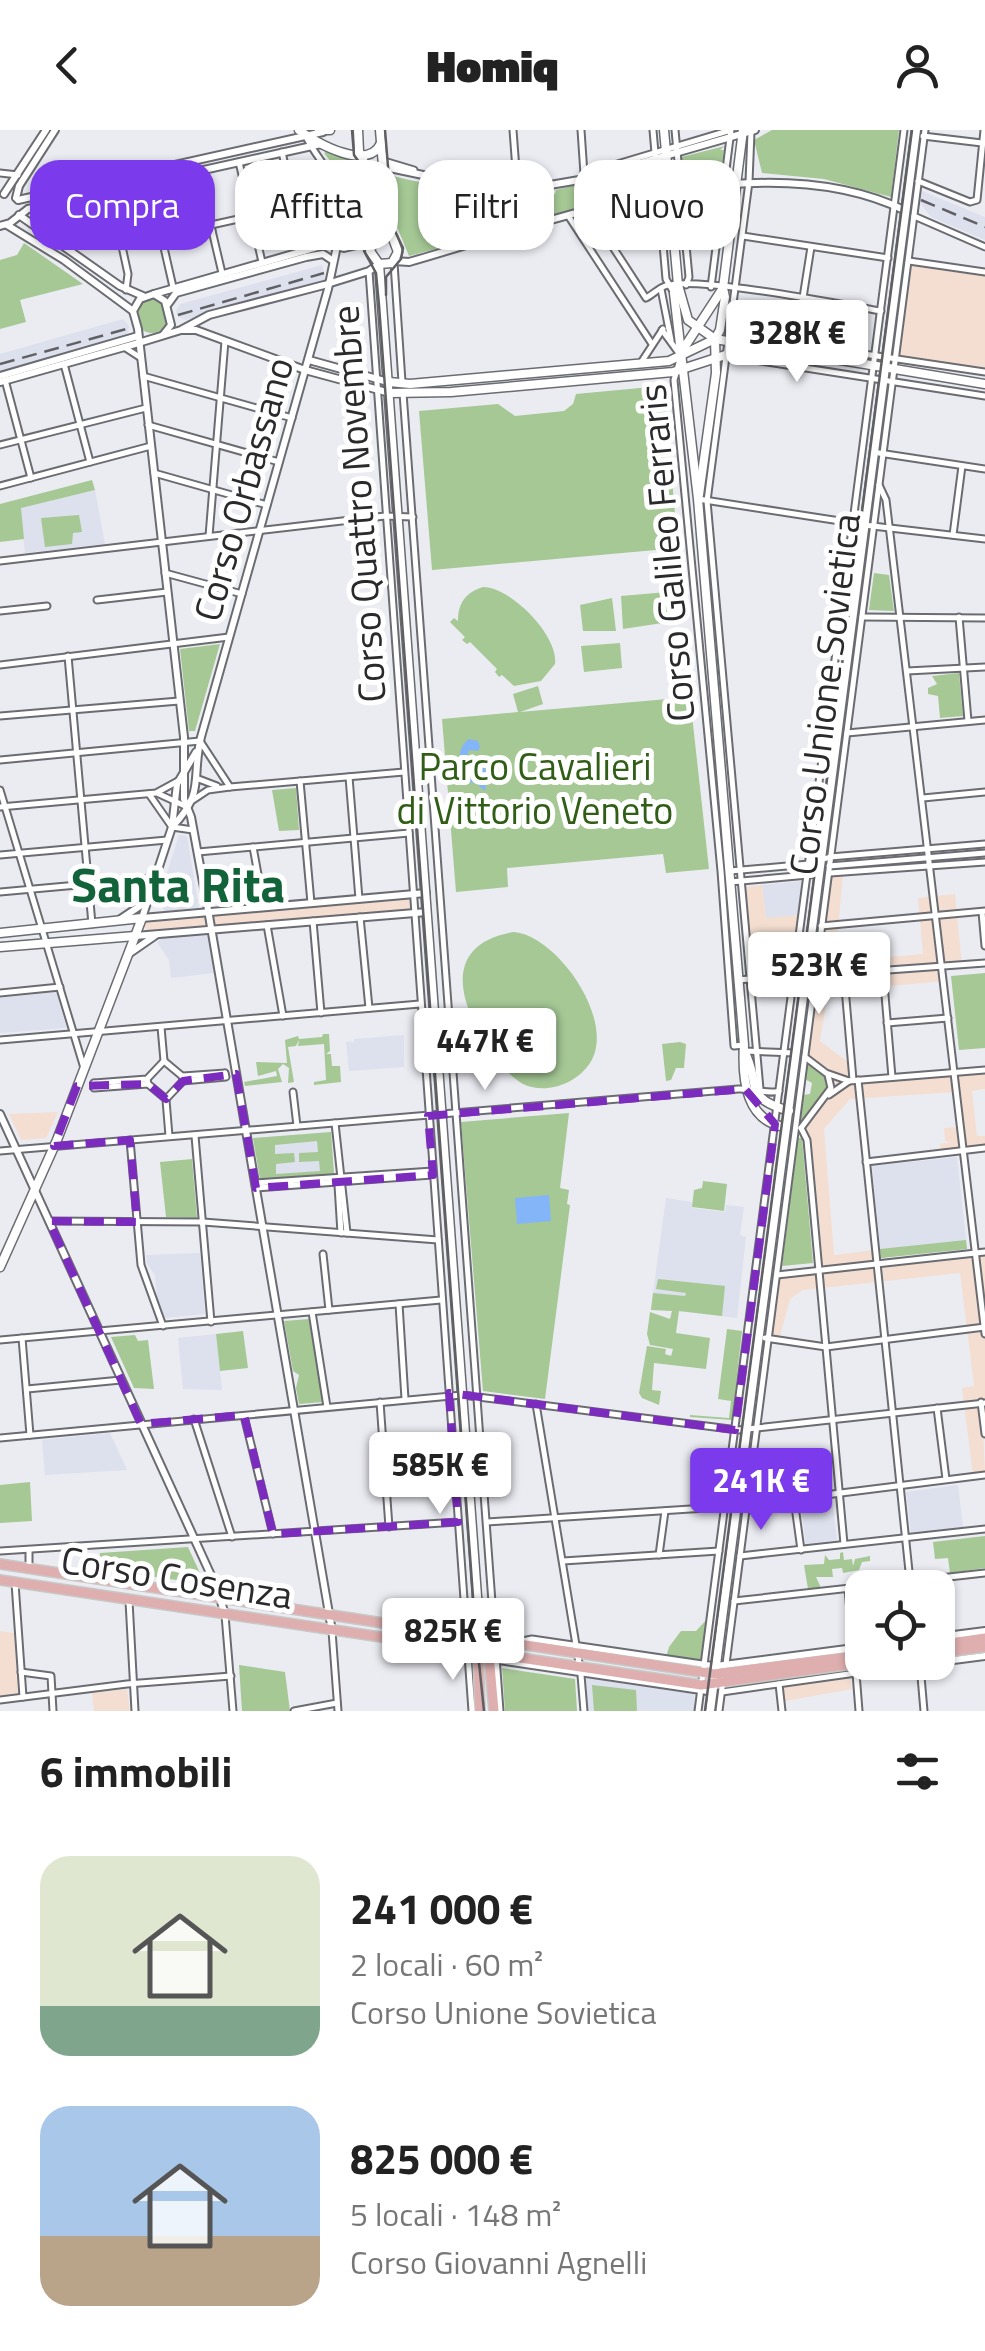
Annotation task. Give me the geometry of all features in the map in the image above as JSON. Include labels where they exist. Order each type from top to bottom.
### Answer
[{"type":"main road","points":[[358,130],[364,160]]},
{"type":"main road","points":[[380,130],[383,160]]},
{"type":"main road","points":[[664,130],[666,160]]},
{"type":"main road","name":"Corso Galileo Ferraris","points":[[740,167],[749,131]]},
{"type":"main road","points":[[302,133],[358,160]]},
{"type":"main road","name":"Corso Unione Sovietica","points":[[710,1711],[742,1506],[746,1430],[764,1338],[794,1127],[850,637],[870,526],[920,133]]},
{"type":"main road","points":[[350,155],[374,154],[381,143]]},
{"type":"main road","points":[[371,250],[370,254],[379,264],[395,262],[398,250]]},
{"type":"main road","points":[[673,250],[687,318],[715,339]]},
{"type":"main road","name":"Corso Galileo Ferraris","points":[[702,500],[715,339],[725,297],[722,288],[727,250]]},
{"type":"main road","name":"Corso Quattro Novembre","points":[[382,287],[395,262]]},
{"type":"main road","name":"Corso Quattro Novembre","points":[[379,264],[480,1637]]},
{"type":"main road","name":"Corso Galileo Ferraris","points":[[678,288],[681,356],[702,500],[725,871],[732,911],[741,1047]]},
{"type":"main road","points":[[681,356],[722,288]]},
{"type":"main road","points":[[390,393],[669,361],[715,339],[728,337],[750,346],[984,384],[984,396]]},
{"type":"main road","points":[[389,382],[403,389],[674,372],[750,346]]},
{"type":"main road","points":[[937,376],[939,365]]},
{"type":"main road","points":[[0,933],[142,918]]},
{"type":"main road","points":[[0,1267],[54,1146],[142,918]]},
{"type":"main road","points":[[0,947],[135,936]]},
{"type":"main road","points":[[114,938],[128,954]]},
{"type":"main road","points":[[741,1047],[753,1089],[761,1100],[793,1112]]},
{"type":"main road","points":[[753,1089],[752,1105],[775,1124],[794,1127]]},
{"type":"main road","name":"Corso Cosenza","points":[[0,1564],[577,1650],[716,1677]]},
{"type":"main road","name":"Corso Cosenza","points":[[0,1580],[701,1689],[716,1677]]},
{"type":"main road","points":[[955,1641],[985,1634]]},
{"type":"main road","points":[[480,1637],[472,1653],[477,1666],[480,1711]]},
{"type":"main road","points":[[480,1637],[492,1659],[497,1711]]},
{"type":"main road","points":[[955,1650],[985,1646]]},
{"type":"main road","points":[[716,1677],[845,1661]]},
{"type":"street","points":[[46,130],[2,194],[17,199],[324,131]]},
{"type":"street","points":[[30,223],[19,215],[19,186],[55,130]]},
{"type":"street","points":[[398,167],[454,178],[517,182],[513,130]]},
{"type":"street","points":[[581,130],[584,174],[666,153]]},
{"type":"street","points":[[653,130],[669,160]]},
{"type":"street","points":[[666,153],[676,130]]},
{"type":"street","name":"Corso Unione Sovietica","points":[[719,1711],[719,1551],[724,1507],[904,130]]},
{"type":"street","points":[[918,181],[970,202],[978,199],[984,130]]},
{"type":"street","points":[[398,168],[453,183],[511,188],[568,182],[749,131]]},
{"type":"street","name":"Corso Galileo Ferraris","points":[[749,131],[749,182],[702,500],[742,881],[756,1051],[753,1089]]},
{"type":"street","points":[[302,133],[336,181],[342,208],[336,252]]},
{"type":"street","points":[[910,213],[918,181],[920,133],[984,144]]},
{"type":"street","points":[[727,160],[730,134]]},
{"type":"street","points":[[248,160],[322,144]]},
{"type":"street","points":[[282,152],[304,251]]},
{"type":"street","points":[[0,173],[18,175]]},
{"type":"street","points":[[740,183],[819,184],[894,205],[985,247]]},
{"type":"street","points":[[3,225],[30,211]]},
{"type":"street","points":[[395,262],[410,262],[574,216]]},
{"type":"street","points":[[569,217],[652,344]]},
{"type":"street","points":[[3,225],[30,239]]},
{"type":"street","points":[[742,236],[888,258]]},
{"type":"street","points":[[215,242],[222,273]]},
{"type":"street","points":[[67,250],[126,290],[144,296],[328,244],[336,252]]},
{"type":"street","points":[[796,342],[810,247]]},
{"type":"street","points":[[48,250],[133,310],[143,337],[140,358],[189,805],[232,1075],[246,1130],[330,1616],[338,1711]]},
{"type":"street","points":[[123,250],[128,274],[126,290]]},
{"type":"street","points":[[165,250],[173,287]]},
{"type":"street","points":[[259,250],[262,262]]},
{"type":"street","points":[[168,306],[176,293],[343,250]]},
{"type":"street","points":[[614,250],[647,298],[661,289],[712,286],[881,311]]},
{"type":"street","points":[[678,288],[689,277],[686,250]]},
{"type":"street","points":[[712,286],[716,250]]},
{"type":"street","name":"Corso Orbassano","points":[[199,744],[336,252]]},
{"type":"street","points":[[904,260],[985,272]]},
{"type":"street","name":"Corso Quattro Novembre","points":[[395,262],[487,1522],[495,1639],[492,1659]]},
{"type":"street","points":[[2,379],[143,337],[181,330],[209,315],[330,283],[379,264]]},
{"type":"street","name":"Corso Quattro Novembre","points":[[369,271],[448,1396],[466,1635],[472,1653],[472,1711]]},
{"type":"street","points":[[661,289],[665,326],[681,356]]},
{"type":"street","points":[[154,294],[164,298],[168,306],[171,325],[162,335]]},
{"type":"street","points":[[133,310],[144,296]]},
{"type":"street","points":[[640,364],[665,326]]},
{"type":"street","points":[[181,330],[194,330],[305,370],[390,393]]},
{"type":"street","points":[[2,379],[124,347],[143,337]]},
{"type":"street","points":[[728,337],[796,342],[985,372]]},
{"type":"street","points":[[210,536],[225,341]]},
{"type":"street","points":[[124,347],[140,358]]},
{"type":"street","name":"Corso Galileo Ferraris","points":[[681,356],[674,372],[725,871]]},
{"type":"street","points":[[726,356],[984,396]]},
{"type":"street","points":[[308,360],[389,382]]},
{"type":"street","points":[[64,364],[90,462]]},
{"type":"street","points":[[143,376],[292,418]]},
{"type":"street","points":[[861,377],[864,388],[871,391]]},
{"type":"street","points":[[2,379],[32,478]]},
{"type":"street","name":"Corso Unione Sovietica","points":[[810,977],[821,926],[824,866],[847,733],[888,381]]},
{"type":"street","points":[[889,398],[907,384]]},
{"type":"street","points":[[0,445],[146,408]]},
{"type":"street","points":[[148,425],[279,462]]},
{"type":"street","points":[[0,486],[150,446]]},
{"type":"street","points":[[878,453],[985,470]]},
{"type":"street","points":[[954,535],[962,466]]},
{"type":"street","points":[[154,473],[266,506]]},
{"type":"street","points":[[764,1338],[826,1347],[985,1330],[908,671],[886,500],[878,484]]},
{"type":"street","points":[[702,500],[985,540]]},
{"type":"street","points":[[0,560],[399,513],[412,517]]},
{"type":"street","points":[[264,515],[274,528]]},
{"type":"street","points":[[165,573],[242,594]]},
{"type":"street","points":[[97,600],[167,592]]},
{"type":"street","points":[[0,611],[47,606]]},
{"type":"street","points":[[862,617],[985,618]]},
{"type":"street","points":[[959,618],[968,722]]},
{"type":"street","name":"Corso Unione Sovietica","points":[[839,636],[850,637]]},
{"type":"street","points":[[0,665],[229,637]]},
{"type":"street","points":[[68,656],[92,924]]},
{"type":"street","points":[[908,671],[985,667]]},
{"type":"street","points":[[0,716],[179,701]]},
{"type":"street","points":[[847,733],[985,720]]},
{"type":"street","points":[[199,744],[176,801],[172,827],[142,918],[440,892]]},
{"type":"street","points":[[0,760],[199,744]]},
{"type":"street","points":[[153,794],[188,772],[199,744]]},
{"type":"street","points":[[199,744],[228,787]]},
{"type":"street","points":[[188,772],[208,785],[228,787]]},
{"type":"street","points":[[172,827],[197,790],[188,772]]},
{"type":"street","points":[[189,805],[205,792],[228,787],[404,772]]},
{"type":"street","points":[[348,777],[359,898]]},
{"type":"street","points":[[300,781],[312,903]]},
{"type":"street","points":[[0,790],[84,1068]]},
{"type":"street","points":[[922,798],[985,792]]},
{"type":"street","points":[[153,794],[172,827]]},
{"type":"street","points":[[2,806],[153,794],[189,805]]},
{"type":"street","points":[[172,827],[193,830]]},
{"type":"street","points":[[198,852],[408,833]]},
{"type":"street","points":[[0,855],[167,840]]},
{"type":"street","points":[[726,883],[808,875],[824,866],[985,844]]},
{"type":"street","points":[[254,847],[264,907]]},
{"type":"street","points":[[930,862],[985,853]]},
{"type":"street","points":[[725,871],[809,864],[985,862]]},
{"type":"street","points":[[0,892],[155,878]]},
{"type":"street","name":"Corso Galileo Ferraris","points":[[726,883],[741,1047]]},
{"type":"street","points":[[147,901],[159,916]]},
{"type":"street","points":[[118,922],[147,901]]},
{"type":"street","points":[[135,936],[442,910]]},
{"type":"street","points":[[732,911],[745,916]]},
{"type":"street","points":[[821,926],[983,912],[985,946]]},
{"type":"street","points":[[360,917],[369,1008]]},
{"type":"street","points":[[312,921],[321,1013]]},
{"type":"street","points":[[267,925],[283,1016]]},
{"type":"street","points":[[128,954],[157,934]]},
{"type":"street","points":[[810,977],[985,963]]},
{"type":"street","points":[[883,972],[892,1077]]},
{"type":"street","points":[[738,980],[794,976]]},
{"type":"street","points":[[844,976],[909,1570]]},
{"type":"street","points":[[0,993],[60,988]]},
{"type":"street","points":[[0,1040],[421,1004]]},
{"type":"street","points":[[887,1023],[948,1018]]},
{"type":"street","points":[[160,1026],[164,1061],[182,1078],[232,1075]]},
{"type":"street","points":[[741,1047],[800,1055],[826,1073],[853,1080],[985,1070]]},
{"type":"street","points":[[147,1081],[164,1061]]},
{"type":"street","points":[[824,1100],[832,1084],[826,1073]]},
{"type":"street","points":[[166,1099],[182,1078]]},
{"type":"street","points":[[844,1544],[806,1140],[794,1127],[853,1080]]},
{"type":"street","points":[[78,1086],[147,1081],[166,1099],[170,1136]]},
{"type":"street","points":[[0,1151],[753,1089],[770,1094],[779,1091]]},
{"type":"street","points":[[293,1092],[297,1126]]},
{"type":"street","points":[[0,1114],[221,1598],[234,1711]]},
{"type":"street","points":[[336,1123],[344,1233]]},
{"type":"street","points":[[195,1134],[210,1322]]},
{"type":"street","points":[[130,1140],[140,1265],[163,1326]]},
{"type":"street","points":[[866,1162],[985,1148]]},
{"type":"street","points":[[256,1186],[433,1173]]},
{"type":"street","points":[[49,1222],[203,1222],[438,1240]]},
{"type":"street","points":[[754,1278],[985,1252]]},
{"type":"street","points":[[323,1254],[329,1311]]},
{"type":"street","points":[[0,1340],[441,1300]]},
{"type":"street","points":[[398,1304],[405,1400]]},
{"type":"street","points":[[312,1312],[328,1407]]},
{"type":"street","points":[[22,1338],[30,1435]]},
{"type":"street","name":"Corso Unione Sovietica","points":[[742,1506],[756,1430],[764,1338]]},
{"type":"street","points":[[27,1389],[121,1380]]},
{"type":"street","points":[[0,1438],[462,1395],[735,1430],[983,1402],[985,1434]]},
{"type":"street","points":[[380,1402],[388,1527]]},
{"type":"street","points":[[536,1404],[581,1671],[584,1711]]},
{"type":"street","points":[[936,1408],[946,1480]]},
{"type":"street","points":[[244,1415],[274,1534]]},
{"type":"street","points":[[194,1419],[232,1537]]},
{"type":"street","points":[[487,1522],[742,1506],[985,1475]]},
{"type":"street","points":[[794,1499],[801,1550]]},
{"type":"street","points":[[659,1555],[665,1511]]},
{"type":"street","points":[[0,1552],[458,1522]]},
{"type":"street","points":[[735,1556],[985,1529]]},
{"type":"street","name":"Corso Cosenza","points":[[28,1569],[30,1550]]},
{"type":"street","points":[[562,1561],[719,1551]]},
{"type":"street","name":"Corso Unione Sovietica","points":[[716,1677],[734,1600],[735,1556]]},
{"type":"street","points":[[955,1576],[985,1573]]},
{"type":"street","points":[[16,1582],[23,1697]]},
{"type":"street","points":[[734,1600],[845,1588]]},
{"type":"street","points":[[128,1601],[135,1711]]},
{"type":"street","points":[[955,1636],[985,1634]]},
{"type":"street","points":[[955,1660],[985,1656]]},
{"type":"street","points":[[716,1677],[779,1684],[845,1663]]},
{"type":"street","points":[[21,1672],[51,1676],[53,1711]]},
{"type":"street","points":[[0,1700],[231,1676]]},
{"type":"street","points":[[857,1680],[859,1711]]},
{"type":"street","points":[[921,1680],[924,1711]]},
{"type":"street","points":[[779,1684],[782,1711]]},
{"type":"street","points":[[698,1711],[701,1689]]},
{"type":"street","points":[[294,1711],[338,1703]]},
{"type":"highlighted area","points":[[236,1074],[256,1188],[433,1175],[428,1116],[745,1089],[775,1124],[735,1430],[449,1393],[458,1522],[273,1534],[244,1415],[141,1424],[49,1221],[137,1222],[130,1140],[54,1146],[77,1086],[148,1084],[166,1099],[183,1081]]},
{"type":"shaded area","points":[[922,191],[985,217],[985,240],[931,217],[920,203]]},
{"type":"shaded area","points":[[908,264],[985,276],[985,368],[899,357]]},
{"type":"shaded area","points":[[322,265],[323,282],[185,320],[178,317],[180,304]]},
{"type":"shaded area","points":[[123,319],[129,326],[127,336],[0,371],[0,354]]},
{"type":"shaded area","points":[[95,490],[105,544],[25,553],[20,508]]},
{"type":"shaded area","points":[[179,835],[187,836],[199,908],[165,911],[158,901]]},
{"type":"shaded area","points":[[843,874],[835,962],[923,954],[918,898],[955,894],[962,965],[943,967],[944,981],[828,992],[820,1041],[849,1063],[851,1081],[985,1070],[985,1089],[972,1091],[977,1136],[985,1136],[985,1148],[941,1153],[940,1144],[950,1142],[945,1141],[944,1128],[960,1127],[956,1092],[850,1099],[824,1129],[834,1255],[874,1250],[876,1264],[985,1252],[985,1475],[973,1476],[962,1388],[974,1386],[960,1273],[803,1290],[790,1299],[779,1340],[768,1339],[776,1275],[818,1271],[807,1140],[801,1128],[823,1100],[831,1080],[805,1056],[832,875]]},
{"type":"shaded area","points":[[803,881],[799,915],[766,919],[762,885]]},
{"type":"shaded area","points":[[762,885],[766,918],[799,915],[793,962],[782,973],[754,974],[746,887]]},
{"type":"shaded area","points":[[409,898],[410,909],[148,931],[144,926],[147,920]]},
{"type":"shaded area","points":[[207,933],[214,973],[171,978],[169,960],[157,942],[164,937]]},
{"type":"shaded area","points":[[56,992],[67,1028],[0,1033],[0,998]]},
{"type":"shaded area","points":[[404,1035],[404,1067],[349,1071],[346,1042]]},
{"type":"shaded area","points":[[58,1112],[46,1138],[21,1140],[9,1114]]},
{"type":"shaded area","points":[[331,1132],[334,1174],[260,1179],[253,1138]]},
{"type":"shaded area","points":[[957,1157],[967,1249],[881,1258],[872,1166]]},
{"type":"shaded area","points":[[666,1198],[692,1202],[692,1208],[725,1212],[726,1205],[744,1207],[740,1235],[746,1237],[737,1318],[651,1308]]},
{"type":"shaded area","points":[[200,1253],[205,1314],[165,1318],[146,1255]]},
{"type":"shaded area","points":[[216,1334],[222,1390],[183,1389],[178,1338]]},
{"type":"shaded area","points":[[110,1433],[127,1470],[45,1475],[42,1440]]},
{"type":"shaded area","points":[[958,1485],[963,1527],[911,1533],[906,1492]]},
{"type":"shaded area","points":[[832,1501],[837,1540],[806,1544],[801,1505]]},
{"type":"shaded area","points":[[0,1631],[14,1633],[18,1693],[0,1696]]},
{"type":"shaded area","points":[[586,1678],[694,1694],[695,1711],[588,1711]]},
{"type":"shaded area","points":[[845,1679],[850,1680],[852,1689],[785,1701],[783,1687]]},
{"type":"shaded area","points":[[127,1689],[130,1711],[94,1711],[92,1693]]},
{"type":"green space","points":[[772,130],[899,130],[891,197],[824,179],[762,173],[754,140]]},
{"type":"green space","points":[[725,146],[720,150],[724,150],[723,160],[681,157]]},
{"type":"green space","points":[[328,151],[348,160],[329,160],[324,153]]},
{"type":"green space","points":[[398,177],[418,181],[418,250],[432,250],[409,256],[398,229]]},
{"type":"green space","points":[[574,185],[574,213],[554,218],[556,190]]},
{"type":"green space","points":[[24,243],[83,284],[20,300],[26,322],[0,329],[0,260],[17,255]]},
{"type":"green space","points":[[152,299],[164,304],[169,316],[164,328],[152,333],[140,328],[135,316],[140,304]]},
{"type":"green space","points":[[661,386],[678,548],[432,570],[419,411],[498,404],[515,416],[564,411],[573,404],[576,394]]},
{"type":"green space","points":[[92,480],[95,490],[21,508],[24,539],[0,542],[0,504]]},
{"type":"green space","points":[[79,515],[82,532],[73,533],[72,544],[45,547],[41,518]]},
{"type":"green space","points":[[874,573],[889,575],[894,611],[869,610]]},
{"type":"green space","points":[[483,587],[507,595],[541,627],[555,664],[541,681],[514,686],[502,675],[499,677],[497,669],[470,642],[462,640],[465,637],[450,622],[454,618],[458,621],[461,604],[468,595]]},
{"type":"green space","points":[[667,592],[669,622],[623,629],[621,596]]},
{"type":"green space","points":[[612,598],[616,631],[583,631],[580,605]]},
{"type":"green space","points":[[620,643],[622,668],[584,672],[581,646]]},
{"type":"green space","points":[[220,644],[195,731],[189,731],[180,649]]},
{"type":"green space","points":[[959,673],[963,716],[940,718],[938,696],[928,694],[928,688],[937,684],[932,676]]},
{"type":"green space","name":"Parco Cavalieri di Vittorio Veneto","points":[[538,686],[543,704],[520,712],[690,697],[709,869],[666,873],[663,854],[507,868],[508,887],[456,892],[442,719],[518,712],[513,694]]},
{"type":"green space","points":[[296,788],[299,830],[279,831],[272,790]]},
{"type":"green space","points":[[514,932],[531,937],[565,964],[579,984],[596,1026],[596,1046],[590,1063],[577,1077],[560,1086],[532,1087],[509,1073],[480,1033],[465,996],[466,963],[475,949],[490,939]]},
{"type":"green space","points":[[985,973],[985,1048],[959,1050],[951,976]]},
{"type":"green space","points":[[329,1034],[330,1051],[326,1054],[331,1054],[332,1066],[340,1066],[341,1082],[314,1085],[326,1080],[324,1044],[298,1046],[299,1040],[296,1046],[288,1047],[294,1082],[288,1083],[289,1068],[283,1064],[278,1069],[282,1082],[245,1086],[244,1082],[277,1076],[276,1071],[258,1076],[256,1062],[287,1063],[285,1040]]},
{"type":"green space","points":[[662,1044],[686,1044],[684,1068],[676,1068],[671,1080],[666,1081]]},
{"type":"green space","points":[[807,1062],[829,1081],[829,1087],[799,1123],[803,1095],[810,1094],[812,1083],[805,1079]]},
{"type":"green space","points":[[569,1113],[560,1188],[569,1190],[570,1205],[545,1399],[483,1391],[461,1122]]},
{"type":"green space","points":[[331,1132],[334,1174],[260,1179],[253,1138]],"holes":[[[317,1141],[318,1152],[299,1153],[299,1162],[319,1161],[320,1171],[276,1174],[276,1164],[295,1162],[294,1153],[275,1154],[275,1145]]]},
{"type":"green space","points":[[798,1138],[802,1138],[813,1263],[782,1266]]},
{"type":"green space","points":[[192,1159],[197,1218],[166,1217],[160,1162]]},
{"type":"green space","points":[[703,1181],[727,1184],[724,1211],[692,1207],[694,1190],[702,1188]]},
{"type":"green space","points":[[966,1240],[967,1249],[881,1258],[880,1249]]},
{"type":"green space","points":[[658,1279],[725,1286],[722,1316],[679,1311],[676,1333],[710,1338],[706,1369],[654,1363],[652,1390],[661,1391],[659,1405],[639,1393],[647,1346],[666,1349],[665,1354],[671,1356],[673,1349],[650,1345],[650,1312],[670,1319],[672,1311],[651,1310],[653,1293],[686,1293],[656,1289]]},
{"type":"green space","points":[[309,1319],[323,1402],[299,1404],[299,1375],[293,1371],[284,1321]]},
{"type":"green space","points":[[727,1329],[742,1331],[732,1420],[690,1417],[729,1418],[731,1401],[718,1399]]},
{"type":"green space","points":[[243,1331],[248,1368],[220,1371],[216,1334]]},
{"type":"green space","points":[[135,1335],[138,1341],[148,1340],[154,1389],[134,1388],[111,1337]]},
{"type":"green space","points":[[30,1482],[32,1521],[0,1523],[0,1485]]},
{"type":"green space","points":[[985,1536],[985,1568],[950,1570],[948,1558],[935,1559],[933,1542]]},
{"type":"green space","points":[[188,1547],[205,1584],[98,1569],[100,1553]]},
{"type":"green space","points":[[843,1552],[844,1560],[852,1559],[853,1566],[855,1559],[870,1556],[870,1561],[862,1562],[859,1570],[843,1573],[842,1568],[832,1569],[833,1577],[816,1577],[821,1588],[808,1589],[804,1565],[824,1564],[825,1555],[829,1560],[840,1559]]},
{"type":"green space","points":[[709,1617],[702,1661],[666,1657],[681,1631],[696,1631]]},
{"type":"green space","points":[[239,1665],[285,1672],[290,1711],[242,1711]]},
{"type":"green space","points":[[502,1668],[575,1679],[577,1711],[505,1711]]},
{"type":"green space","points":[[592,1685],[636,1690],[637,1711],[594,1711]]},
{"type":"water","points":[[469,739],[478,741],[480,747],[478,751],[469,750],[466,760],[471,768],[488,772],[485,791],[465,781],[463,775],[460,753]]},
{"type":"water","points":[[549,1195],[551,1221],[517,1224],[515,1198]]},
{"type":"tram line","points":[[352,130],[354,155],[371,187],[374,228],[364,251],[376,273],[379,305],[484,1711]]},
{"type":"tram line","points":[[385,130],[393,227],[403,248],[401,259],[386,277],[386,295]]},
{"type":"tram line","points":[[705,1711],[912,130]]},
{"type":"railway","points":[[921,200],[985,227]]},
{"type":"railway","points":[[178,315],[324,273]]},
{"type":"railway","points":[[0,364],[130,328]]},
{"type":"district","name":"Santa Rita","points":[[178,884]]}]
